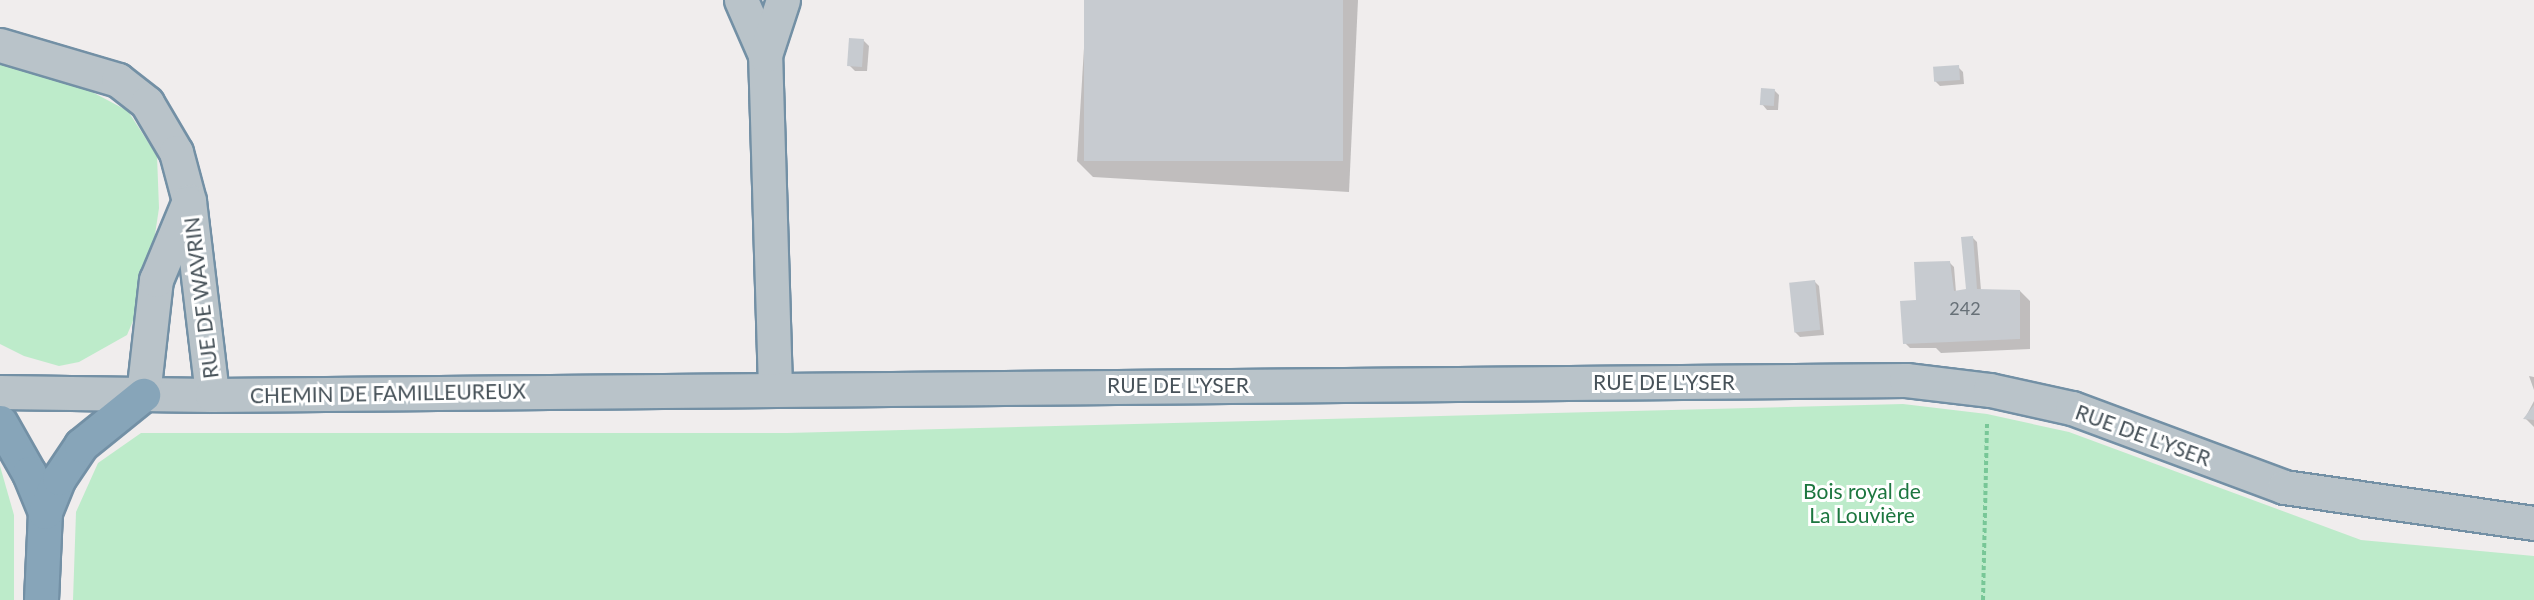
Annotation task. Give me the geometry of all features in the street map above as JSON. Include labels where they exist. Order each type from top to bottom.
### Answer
[{"type":"highway","points":[[41,600],[45,512],[59,478],[81,445],[143,395]]},
{"type":"highway","points":[[0,422],[29,472],[45,512]]},
{"type":"street","points":[[741,0],[765,55]]},
{"type":"street","points":[[775,387],[765,55],[783,0]]},
{"type":"street","name":"RUE DE WAVRIN","points":[[0,45],[118,80],[147,103],[176,152],[189,201],[212,395]]},
{"type":"street","name":"RUE DE WAVRIN","points":[[143,395],[156,280],[189,201]]},
{"type":"street","name":"RUE DE L'YSER","points":[[775,387],[1906,380],[1990,390],[2072,408],[2284,487],[2534,523]]},
{"type":"street","name":"CHEMIN DE FAMILLEUREUX","points":[[0,392],[212,395],[775,387]]},
{"type":"path","points":[[1983,600],[1987,414]]},
{"type":"green space","points":[[0,58],[77,84],[128,111],[157,156],[159,208],[147,288],[127,335],[79,362],[59,366],[24,356],[0,344]]},
{"type":"green space","name":"Bois royal de La Louvière","points":[[1903,404],[1987,414],[2069,432],[2361,540],[2534,556],[2534,600],[73,600],[76,512],[98,463],[141,433],[787,433]]},
{"type":"green space","points":[[0,466],[14,515],[14,600],[0,600]]},
{"type":"building","points":[[1084,0],[1343,0],[1343,161],[1084,161]]},
{"type":"building","points":[[849,38],[864,39],[862,67],[847,66]]},
{"type":"building","points":[[1959,65],[1960,80],[1934,82],[1933,67]]},
{"type":"building","points":[[1761,88],[1775,89],[1774,106],[1760,105]]},
{"type":"building","points":[[1973,236],[1977,289],[2020,290],[2020,339],[1903,344],[1900,301],[1916,300],[1914,262],[1950,261],[1954,291],[1966,289],[1961,237]]},
{"type":"building","points":[[1815,280],[1820,330],[1794,332],[1789,283]]},
{"type":"building","points":[[2534,405],[2534,420],[2523,419]]}]
